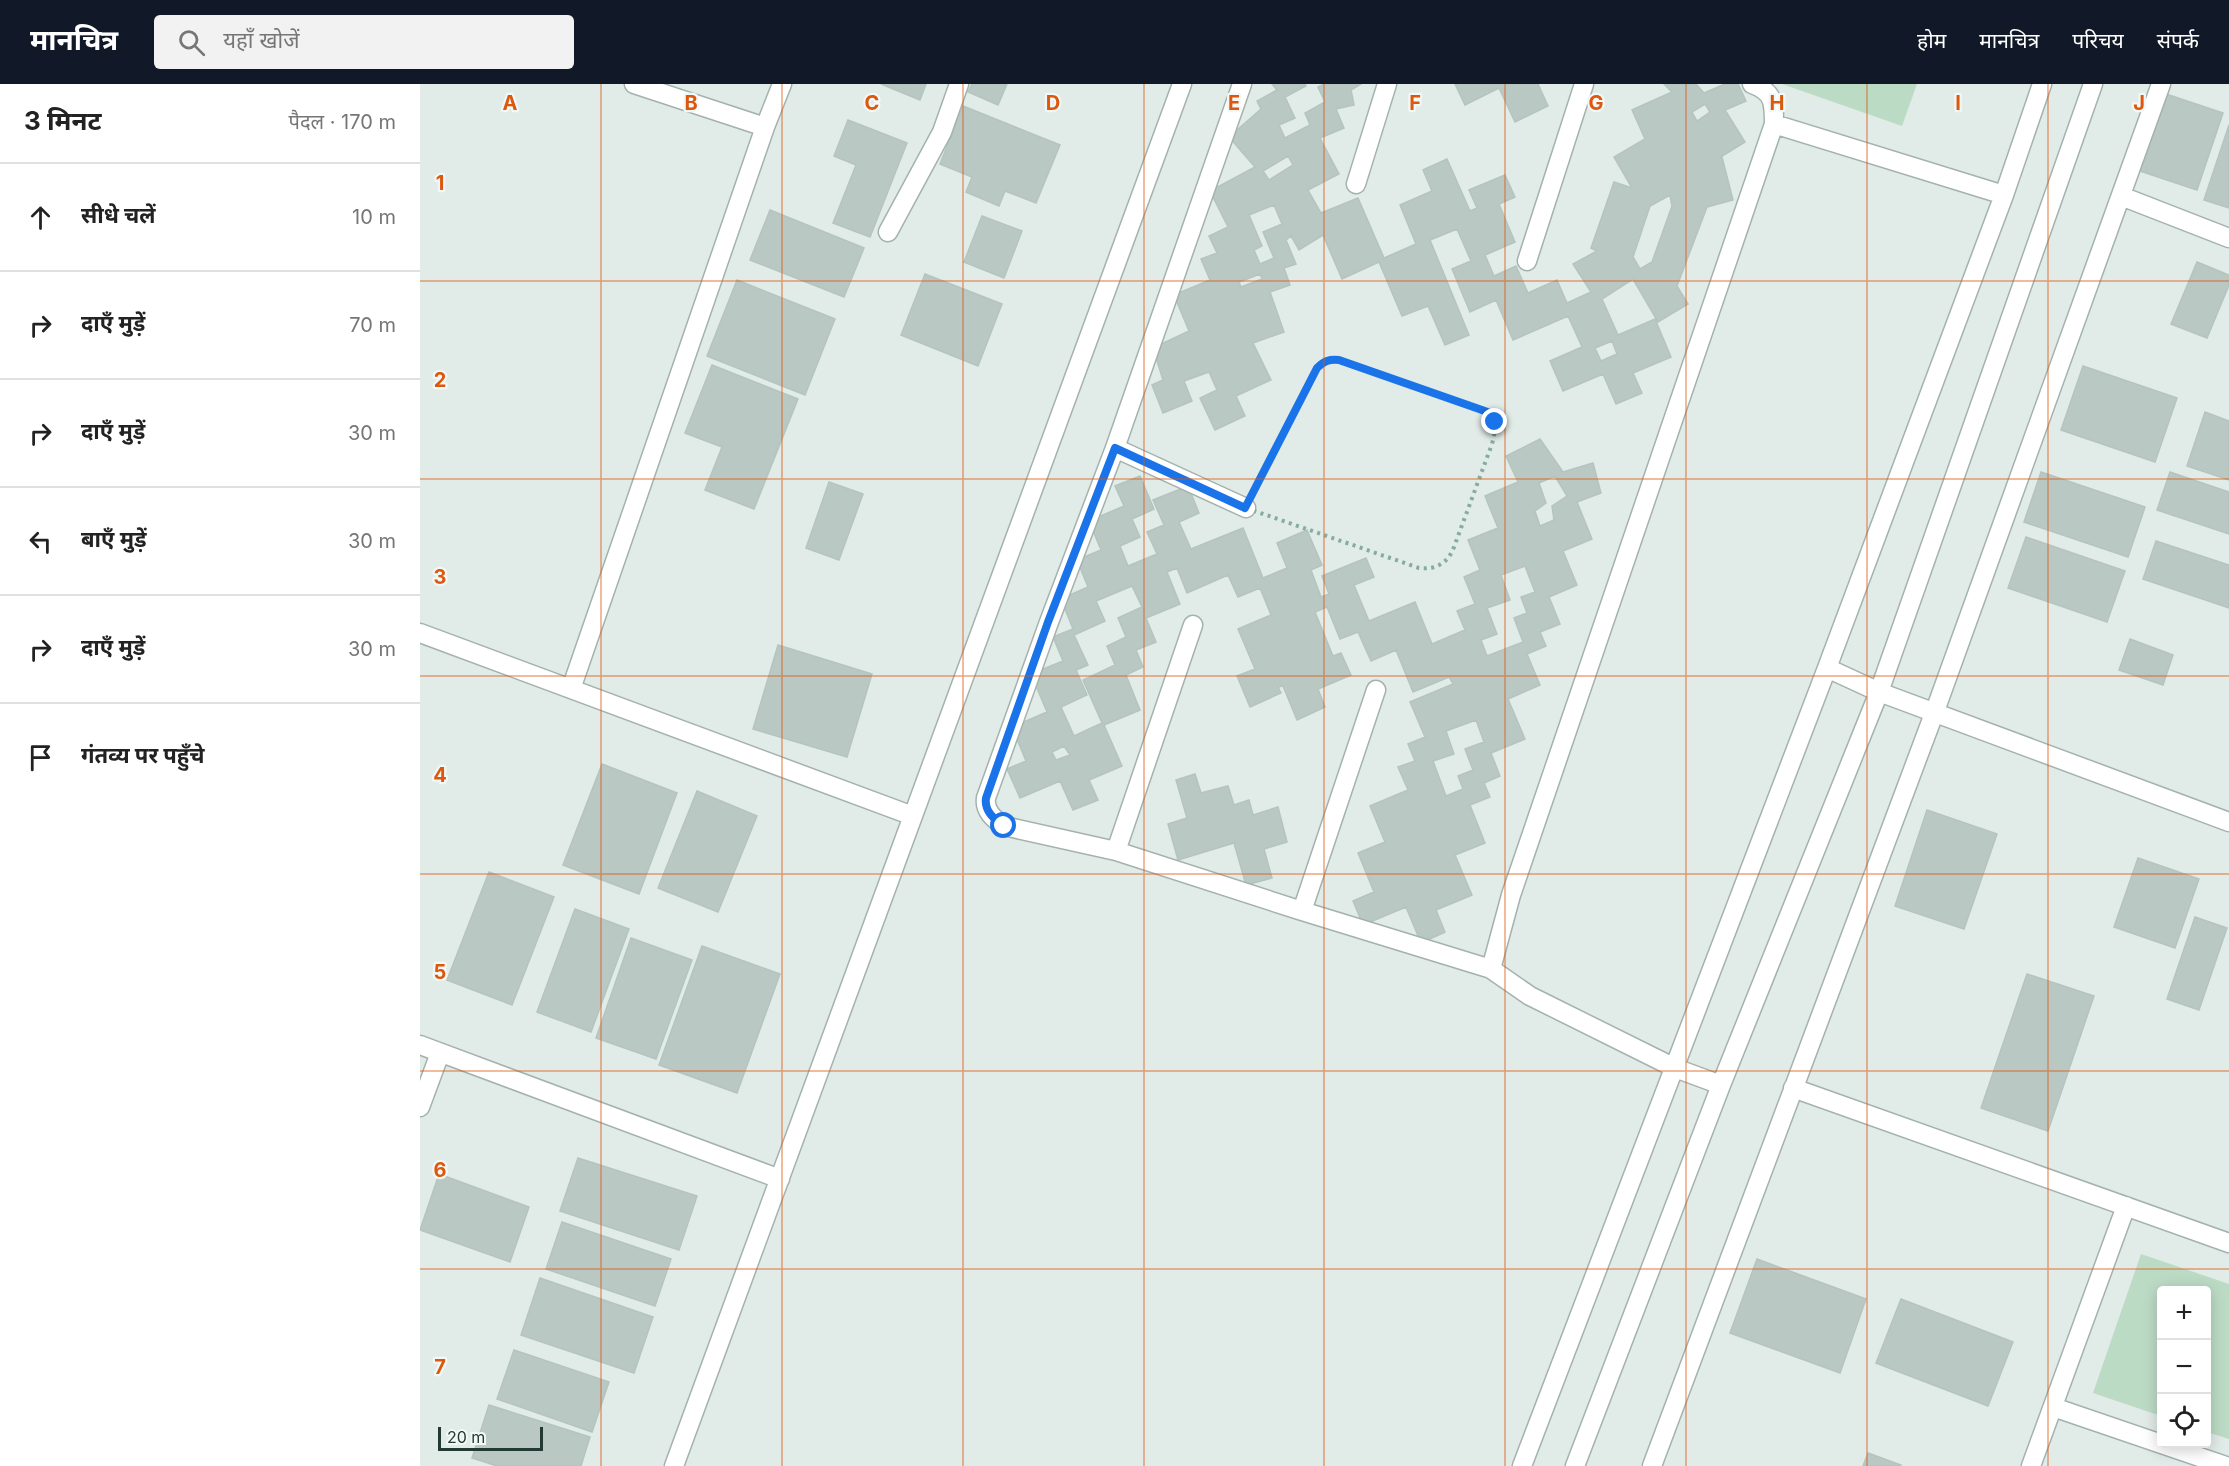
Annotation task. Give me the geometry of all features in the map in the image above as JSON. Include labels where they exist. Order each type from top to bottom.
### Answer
[{"type":"street","points":[[634,84],[765,127]]},
{"type":"street","points":[[571,689],[765,127],[782,84]]},
{"type":"street","points":[[888,232],[942,132],[959,84]]},
{"type":"street","points":[[674,1466],[1182,84]]},
{"type":"street","points":[[1242,84],[1115,448],[1048,622],[985,803],[996,820],[1004,826],[1116,850],[1302,911],[1491,969],[1530,996],[1675,1068],[1721,1085]]},
{"type":"street","points":[[1356,184],[1388,84]]},
{"type":"street","points":[[1527,261],[1584,84]]},
{"type":"street","points":[[1491,969],[1511,895],[1774,124],[1774,104],[1771,95],[1752,84]]},
{"type":"street","points":[[1522,1466],[1827,668],[2004,195],[2042,84]]},
{"type":"street","points":[[1575,1466],[1721,1085],[1879,692],[2093,84]]},
{"type":"street","points":[[1652,1466],[1935,711],[2161,84]]},
{"type":"street","points":[[1774,124],[2004,195]]},
{"type":"street","points":[[2121,196],[2229,238]]},
{"type":"street","points":[[1115,448],[1245,508]]},
{"type":"street","points":[[1116,850],[1193,625]]},
{"type":"street","points":[[420,633],[913,816]]},
{"type":"street","points":[[1827,668],[1879,692],[2227,815]]},
{"type":"street","points":[[1302,911],[1376,690]]},
{"type":"street","points":[[420,1045],[780,1179]]},
{"type":"street","points":[[420,1107],[440,1053]]},
{"type":"street","points":[[1793,1088],[2229,1243]]},
{"type":"street","points":[[2031,1466],[2126,1206]]},
{"type":"street","points":[[2053,1407],[2226,1466]]},
{"type":"path","points":[[1339,360],[1482,410],[1490,413],[1495,422],[1496,430],[1492,444],[1454,547],[1450,557],[1440,566],[1428,569],[1419,568],[1245,508],[1317,368],[1324,361],[1339,360]]},
{"type":"green space","points":[[1782,84],[1917,84],[1902,126]]},
{"type":"green space","points":[[2141,1254],[2229,1284],[2229,1439],[2211,1433],[2211,1286],[2157,1286],[2157,1415],[2093,1393]]},
{"type":"building","points":[[881,84],[926,84],[920,100]]},
{"type":"building","points":[[972,84],[1007,84],[998,105],[968,92]]},
{"type":"building","points":[[1272,84],[1305,84],[1306,86],[1285,97],[1295,118],[1279,125],[1285,138],[1310,125],[1305,113],[1325,102],[1318,87],[1324,84],[1361,84],[1351,90],[1354,105],[1336,109],[1344,128],[1320,138],[1339,174],[1308,190],[1321,213],[1358,198],[1384,258],[1416,244],[1400,205],[1432,191],[1423,170],[1447,159],[1470,211],[1477,208],[1469,190],[1505,175],[1515,197],[1499,204],[1515,242],[1485,255],[1494,276],[1516,266],[1528,293],[1557,280],[1567,303],[1591,292],[1573,264],[1597,251],[1591,248],[1614,182],[1632,188],[1614,157],[1645,139],[1632,110],[1672,92],[1664,84],[1696,84],[1704,93],[1725,84],[1738,84],[1746,101],[1725,110],[1745,142],[1719,158],[1722,157],[1733,200],[1707,207],[1677,286],[1688,304],[1658,322],[1633,279],[1602,299],[1618,335],[1655,319],[1671,357],[1633,373],[1642,393],[1616,404],[1603,374],[1563,391],[1550,361],[1582,347],[1568,316],[1513,340],[1496,300],[1470,312],[1452,269],[1471,261],[1457,229],[1430,240],[1469,335],[1445,345],[1428,306],[1402,316],[1379,262],[1342,279],[1323,235],[1299,250],[1291,236],[1286,240],[1296,264],[1284,268],[1290,285],[1270,292],[1284,332],[1253,343],[1271,380],[1236,396],[1245,416],[1215,430],[1200,398],[1217,390],[1209,372],[1184,381],[1192,401],[1163,413],[1152,385],[1163,380],[1153,348],[1189,331],[1174,295],[1210,280],[1201,259],[1217,253],[1209,236],[1228,227],[1210,191],[1255,167],[1229,137],[1261,109],[1257,101],[1277,90]],"holes":[[[1705,104],[1710,112],[1697,121],[1692,112]],[[1288,156],[1293,165],[1269,180],[1263,171]],[[1670,195],[1672,206],[1652,262],[1640,269],[1633,257],[1650,206]],[[1274,205],[1282,224],[1263,232],[1274,258],[1260,264],[1254,250],[1262,246],[1249,215]],[[1260,274],[1262,279],[1241,287],[1239,282]],[[1612,341],[1617,354],[1601,361],[1595,348]]]},
{"type":"building","points":[[1455,84],[1538,84],[1548,106],[1515,122],[1499,88],[1465,105]]},
{"type":"building","points":[[2163,93],[2223,113],[2197,190],[2137,170]]},
{"type":"building","points":[[963,106],[1060,145],[1036,203],[1005,191],[999,206],[966,192],[972,177],[940,164]]},
{"type":"building","points":[[848,120],[907,143],[870,237],[833,223],[856,165],[834,156]]},
{"type":"building","points":[[2229,125],[2229,208],[2204,200]]},
{"type":"building","points":[[770,210],[864,248],[844,297],[750,260]]},
{"type":"building","points":[[982,216],[1022,231],[1004,278],[964,262]]},
{"type":"building","points":[[2197,262],[2229,275],[2229,285],[2207,338],[2171,324]]},
{"type":"building","points":[[925,274],[1002,304],[978,366],[901,335]]},
{"type":"building","points":[[737,280],[835,319],[805,395],[707,356]]},
{"type":"building","points":[[712,365],[798,399],[754,509],[705,490],[722,447],[685,433]]},
{"type":"building","points":[[2083,366],[2177,398],[2155,462],[2061,430]]},
{"type":"building","points":[[2205,412],[2229,421],[2229,480],[2187,466]]},
{"type":"building","points":[[1540,439],[1563,472],[1593,463],[1601,493],[1577,502],[1592,539],[1563,551],[1577,585],[1549,597],[1560,624],[1540,632],[1546,646],[1527,654],[1540,685],[1508,699],[1525,739],[1491,753],[1500,776],[1484,783],[1490,797],[1470,805],[1485,843],[1455,855],[1472,895],[1436,910],[1445,932],[1421,943],[1406,907],[1363,925],[1353,901],[1374,892],[1358,853],[1385,842],[1370,806],[1408,790],[1398,767],[1415,761],[1408,744],[1425,737],[1410,702],[1453,684],[1449,677],[1413,692],[1396,650],[1371,661],[1358,632],[1340,639],[1327,607],[1315,612],[1333,656],[1341,653],[1351,675],[1318,689],[1325,707],[1297,720],[1283,686],[1278,687],[1281,693],[1250,707],[1237,676],[1255,669],[1238,629],[1271,615],[1260,588],[1238,597],[1228,575],[1187,593],[1177,568],[1167,572],[1180,604],[1146,618],[1156,642],[1136,650],[1143,667],[1126,675],[1140,710],[1104,725],[1122,766],[1089,780],[1098,800],[1073,810],[1060,781],[1020,798],[1007,769],[1026,761],[1012,727],[1047,712],[1031,674],[1063,661],[1053,637],[1073,629],[1061,599],[1088,587],[1077,560],[1101,550],[1089,521],[1124,506],[1115,486],[1140,476],[1154,509],[1132,519],[1140,537],[1120,546],[1128,566],[1157,554],[1147,532],[1164,525],[1153,500],[1188,486],[1199,513],[1179,522],[1191,549],[1243,528],[1263,578],[1287,568],[1277,543],[1307,530],[1322,565],[1311,570],[1321,597],[1329,594],[1322,576],[1366,558],[1374,577],[1354,585],[1369,621],[1415,602],[1432,644],[1465,630],[1457,611],[1475,604],[1464,577],[1480,570],[1468,540],[1498,528],[1485,496],[1518,482],[1506,456]],"holes":[[[1555,476],[1567,496],[1552,506],[1554,520],[1540,526],[1535,511],[1546,503],[1539,483]],[[1525,566],[1535,592],[1521,597],[1527,613],[1514,618],[1523,642],[1487,656],[1481,640],[1497,634],[1487,608],[1510,600],[1501,575]],[[1132,586],[1142,607],[1118,618],[1126,637],[1107,646],[1115,665],[1083,680],[1102,723],[1074,736],[1061,707],[1087,695],[1076,670],[1088,665],[1074,635],[1105,621],[1096,601]],[[1476,720],[1484,742],[1465,749],[1473,770],[1458,776],[1463,789],[1446,796],[1433,761],[1454,754],[1446,731]],[[1064,746],[1070,755],[1056,760],[1052,752]]]},
{"type":"building","points":[[2041,472],[2145,507],[2128,557],[2024,522]]},
{"type":"building","points":[[2170,472],[2229,492],[2229,534],[2157,510]]},
{"type":"building","points":[[829,482],[863,494],[839,560],[806,548]]},
{"type":"building","points":[[2026,537],[2125,571],[2107,622],[2008,588]]},
{"type":"building","points":[[2156,541],[2229,565],[2229,608],[2143,579]]},
{"type":"building","points":[[2130,639],[2173,655],[2163,685],[2119,670]]},
{"type":"building","points":[[778,645],[872,674],[847,757],[753,729]]},
{"type":"building","points":[[602,764],[677,793],[639,894],[563,865]]},
{"type":"building","points":[[1195,774],[1201,793],[1228,786],[1234,805],[1249,800],[1253,815],[1278,807],[1287,842],[1264,849],[1272,878],[1246,885],[1234,843],[1178,860],[1168,824],[1187,818],[1176,780]]},
{"type":"building","points":[[697,791],[757,816],[718,912],[658,888]]},
{"type":"building","points":[[1927,810],[1997,834],[1964,929],[1895,906]]},
{"type":"building","points":[[2138,858],[2199,879],[2175,948],[2114,927]]},
{"type":"building","points":[[489,872],[554,897],[512,1005],[447,980]]},
{"type":"building","points":[[575,909],[629,929],[591,1032],[537,1012]]},
{"type":"building","points":[[2195,917],[2227,928],[2199,1010],[2167,999]]},
{"type":"building","points":[[631,938],[692,960],[656,1059],[596,1038]]},
{"type":"building","points":[[702,946],[780,974],[737,1093],[659,1065]]},
{"type":"building","points":[[2027,974],[2094,996],[2048,1131],[1981,1108]]},
{"type":"building","points":[[578,1158],[697,1196],[679,1250],[560,1211]]},
{"type":"building","points":[[439,1174],[529,1207],[510,1262],[420,1230]]},
{"type":"building","points":[[562,1222],[671,1259],[655,1306],[546,1269]]},
{"type":"building","points":[[1757,1259],[1866,1299],[1840,1373],[1730,1333]]},
{"type":"building","points":[[540,1278],[653,1317],[634,1373],[521,1335]]},
{"type":"building","points":[[1901,1299],[2013,1342],[1988,1406],[1876,1363]]},
{"type":"building","points":[[514,1350],[609,1382],[592,1432],[497,1399]]},
{"type":"building","points":[[489,1405],[590,1437],[581,1466],[497,1466],[472,1458]]},
{"type":"building","points":[[1868,1453],[1901,1465],[1863,1466]]},
{"type":"route","points":[[1004,826],[989,812],[985,803],[986,798],[1048,622],[1115,448],[1245,508],[1317,368],[1324,361],[1332,360],[1339,360],[1490,413],[1495,422]]}]
